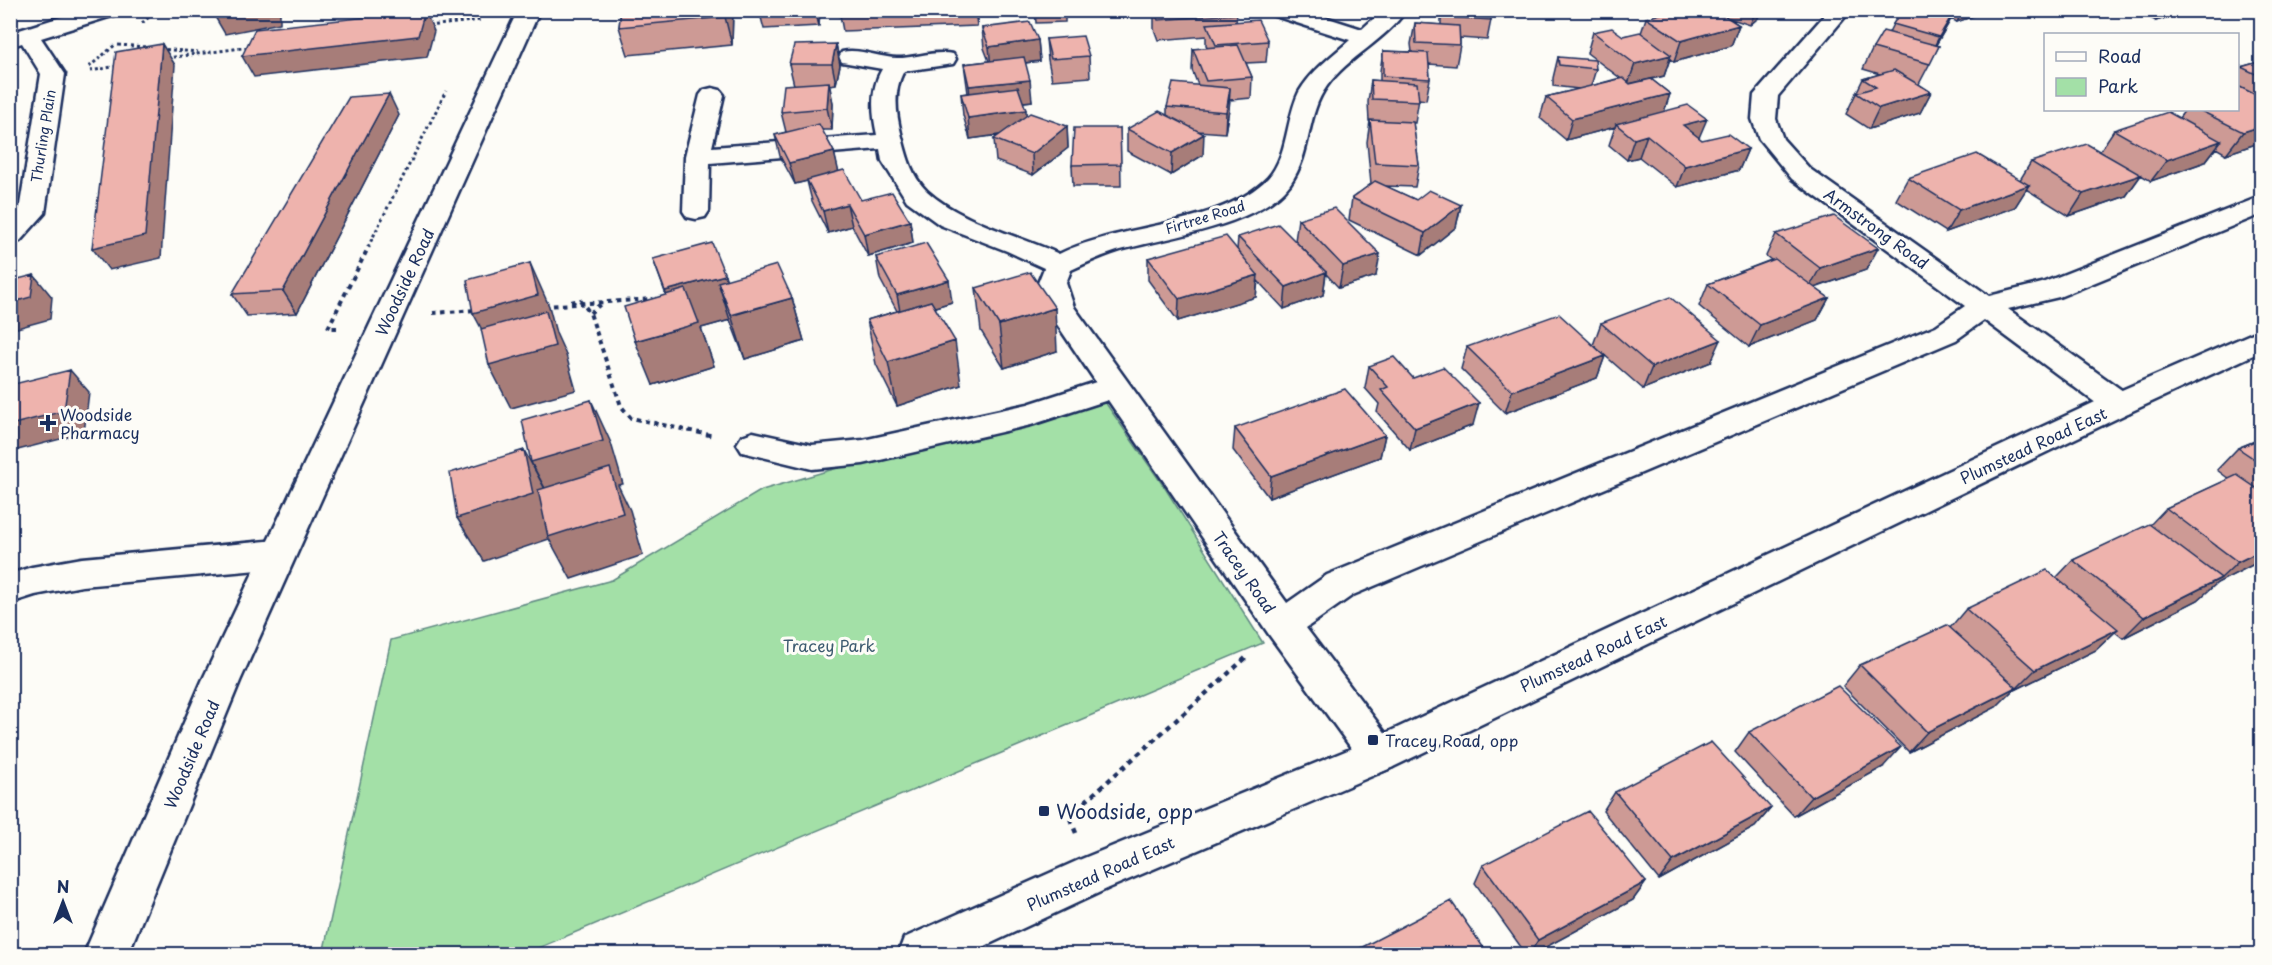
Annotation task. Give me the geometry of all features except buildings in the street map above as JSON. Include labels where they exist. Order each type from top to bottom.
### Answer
[{"type":"street","points":[[19,38],[107,10]]},
{"type":"street","name":"Woodside Road","points":[[106,954],[216,692],[529,10]]},
{"type":"street","points":[[1280,10],[1366,38]]},
{"type":"street","name":"Firtree Road","points":[[1059,265],[1089,251],[1241,209],[1264,196],[1280,180],[1290,160],[1309,92],[1319,80],[1396,10]]},
{"type":"street","name":"Armstrong Road","points":[[1841,10],[1766,95],[1761,111],[1770,136],[1779,152],[1801,174],[2119,404]]},
{"type":"street","name":"Thurling Plain","points":[[10,236],[32,213],[53,74],[41,52],[19,38]]},
{"type":"street","points":[[850,57],[896,65],[945,59]]},
{"type":"street","points":[[896,65],[887,80],[884,113],[895,160],[916,195],[949,219],[1059,265]]},
{"type":"street","points":[[696,211],[698,156],[712,95]]},
{"type":"street","points":[[698,156],[891,141]]},
{"type":"street","points":[[1283,625],[1340,585],[1946,333],[1972,314],[2002,301],[2049,291],[2262,204]]},
{"type":"street","name":"Tracey Road","points":[[1059,265],[1052,283],[1060,309],[1283,625],[1379,755]]},
{"type":"street","name":"Plumstead Road East","points":[[920,954],[1094,874],[1379,755],[2119,404],[2262,339]]},
{"type":"street","points":[[753,444],[812,457],[863,452],[1031,414],[1114,387]]},
{"type":"street","points":[[10,588],[32,581],[82,572],[278,554]]},
{"type":"path","points":[[141,24],[157,10]]},
{"type":"path","points":[[476,31],[486,10]]},
{"type":"path","points":[[423,27],[481,20]]},
{"type":"path","points":[[124,38],[83,72],[127,65]]},
{"type":"path","points":[[160,59],[250,47]]},
{"type":"path","points":[[449,84],[328,328],[383,325],[430,313],[488,309]]},
{"type":"path","points":[[535,306],[658,298]]},
{"type":"path","points":[[559,305],[579,300],[590,313],[621,406],[631,418],[753,444]]},
{"type":"path","points":[[590,313],[604,301],[637,300]]},
{"type":"path","points":[[1094,874],[1069,816],[1283,625]]},
{"type":"green space","name":"Tracey Park","points":[[1098,392],[1165,488],[1263,643],[524,954],[323,954],[391,640],[612,580],[762,490]]},
{"type":"place","name":"Woodside Pharmacy","points":[[48,423]]},
{"type":"place","name":"Tracey Road, opp","points":[[1373,740]]},
{"type":"place","name":"Woodside, opp","points":[[1044,811]]}]
